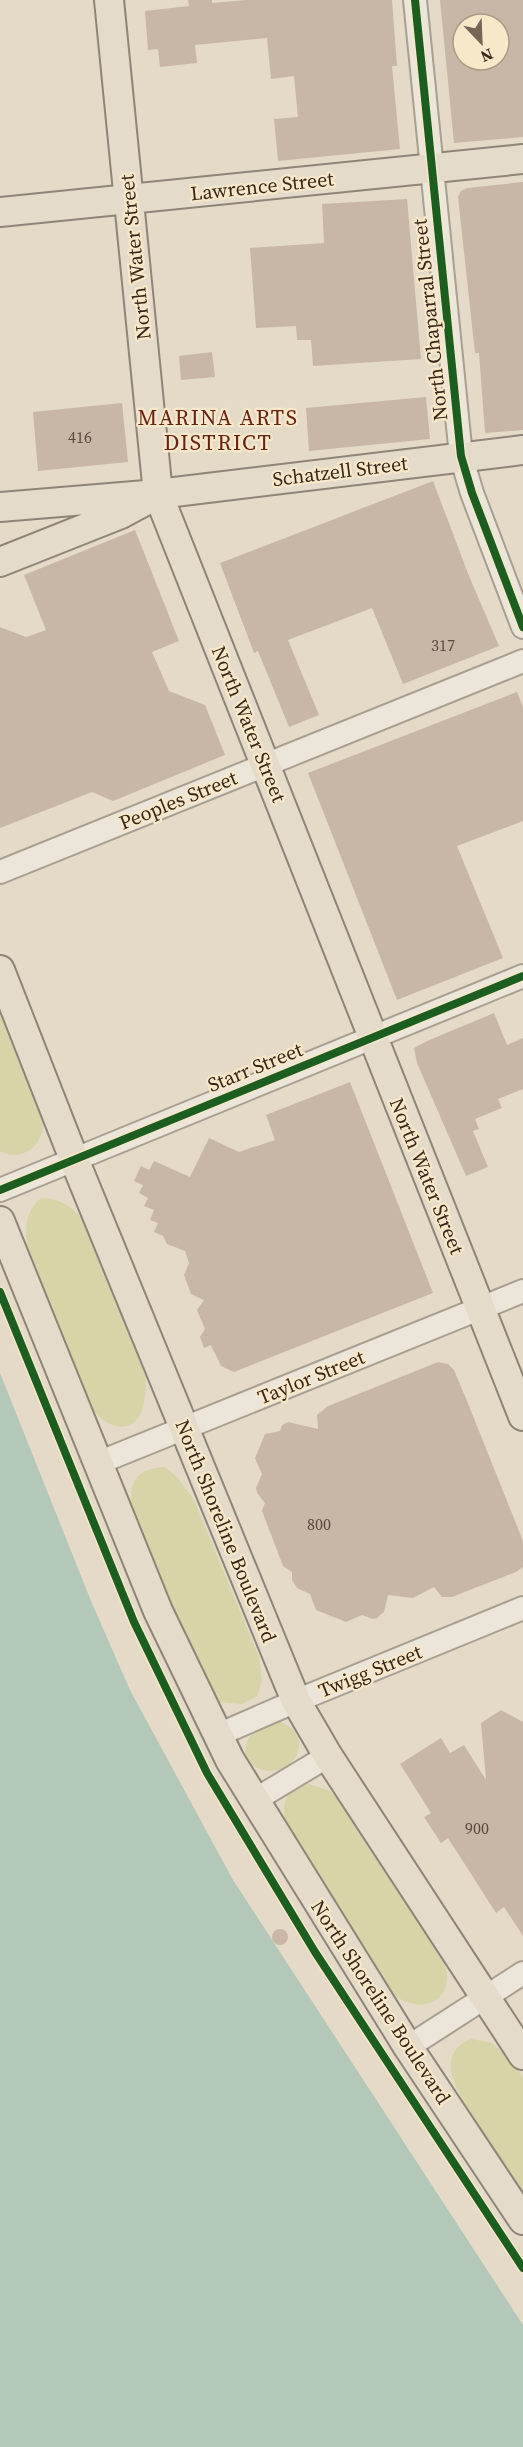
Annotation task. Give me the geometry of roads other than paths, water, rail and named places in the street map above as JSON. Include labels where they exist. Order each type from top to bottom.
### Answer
[{"type":"main road","name":"North Water Street","points":[[109,0],[158,494],[523,1416]]},
{"type":"main road","name":"Lawrence Street","points":[[0,212],[523,159]]},
{"type":"main road","name":"Schatzell Street","points":[[0,507],[158,494],[523,450]]},
{"type":"main road","name":"Schatzell Street","points":[[0,562],[121,514],[158,494]]},
{"type":"main road","name":"North Shoreline Boulevard","points":[[0,970],[74,1160],[296,1701],[327,1756],[523,2055]]},
{"type":"main road","name":"North Shoreline Boulevard","points":[[0,1221],[158,1611],[218,1736],[254,1801],[408,2048],[523,2220]]},
{"type":"street","name":"North Chaparral Street","points":[[414,0],[461,456],[472,493],[523,627]]},
{"type":"street","name":"Peoples Street","points":[[0,872],[523,661]]},
{"type":"street","name":"Starr Street","points":[[0,1190],[523,976]]},
{"type":"street","name":"Taylor Street","points":[[98,1463],[523,1291]]},
{"type":"street","name":"Twigg Street","points":[[218,1736],[296,1701],[523,1608]]},
{"type":"street","points":[[254,1801],[327,1756]]},
{"type":"street","points":[[408,2048],[523,1973]]},
{"type":"district","name":"MARINA ARTS DISTRICT","points":[[218,430]]}]
